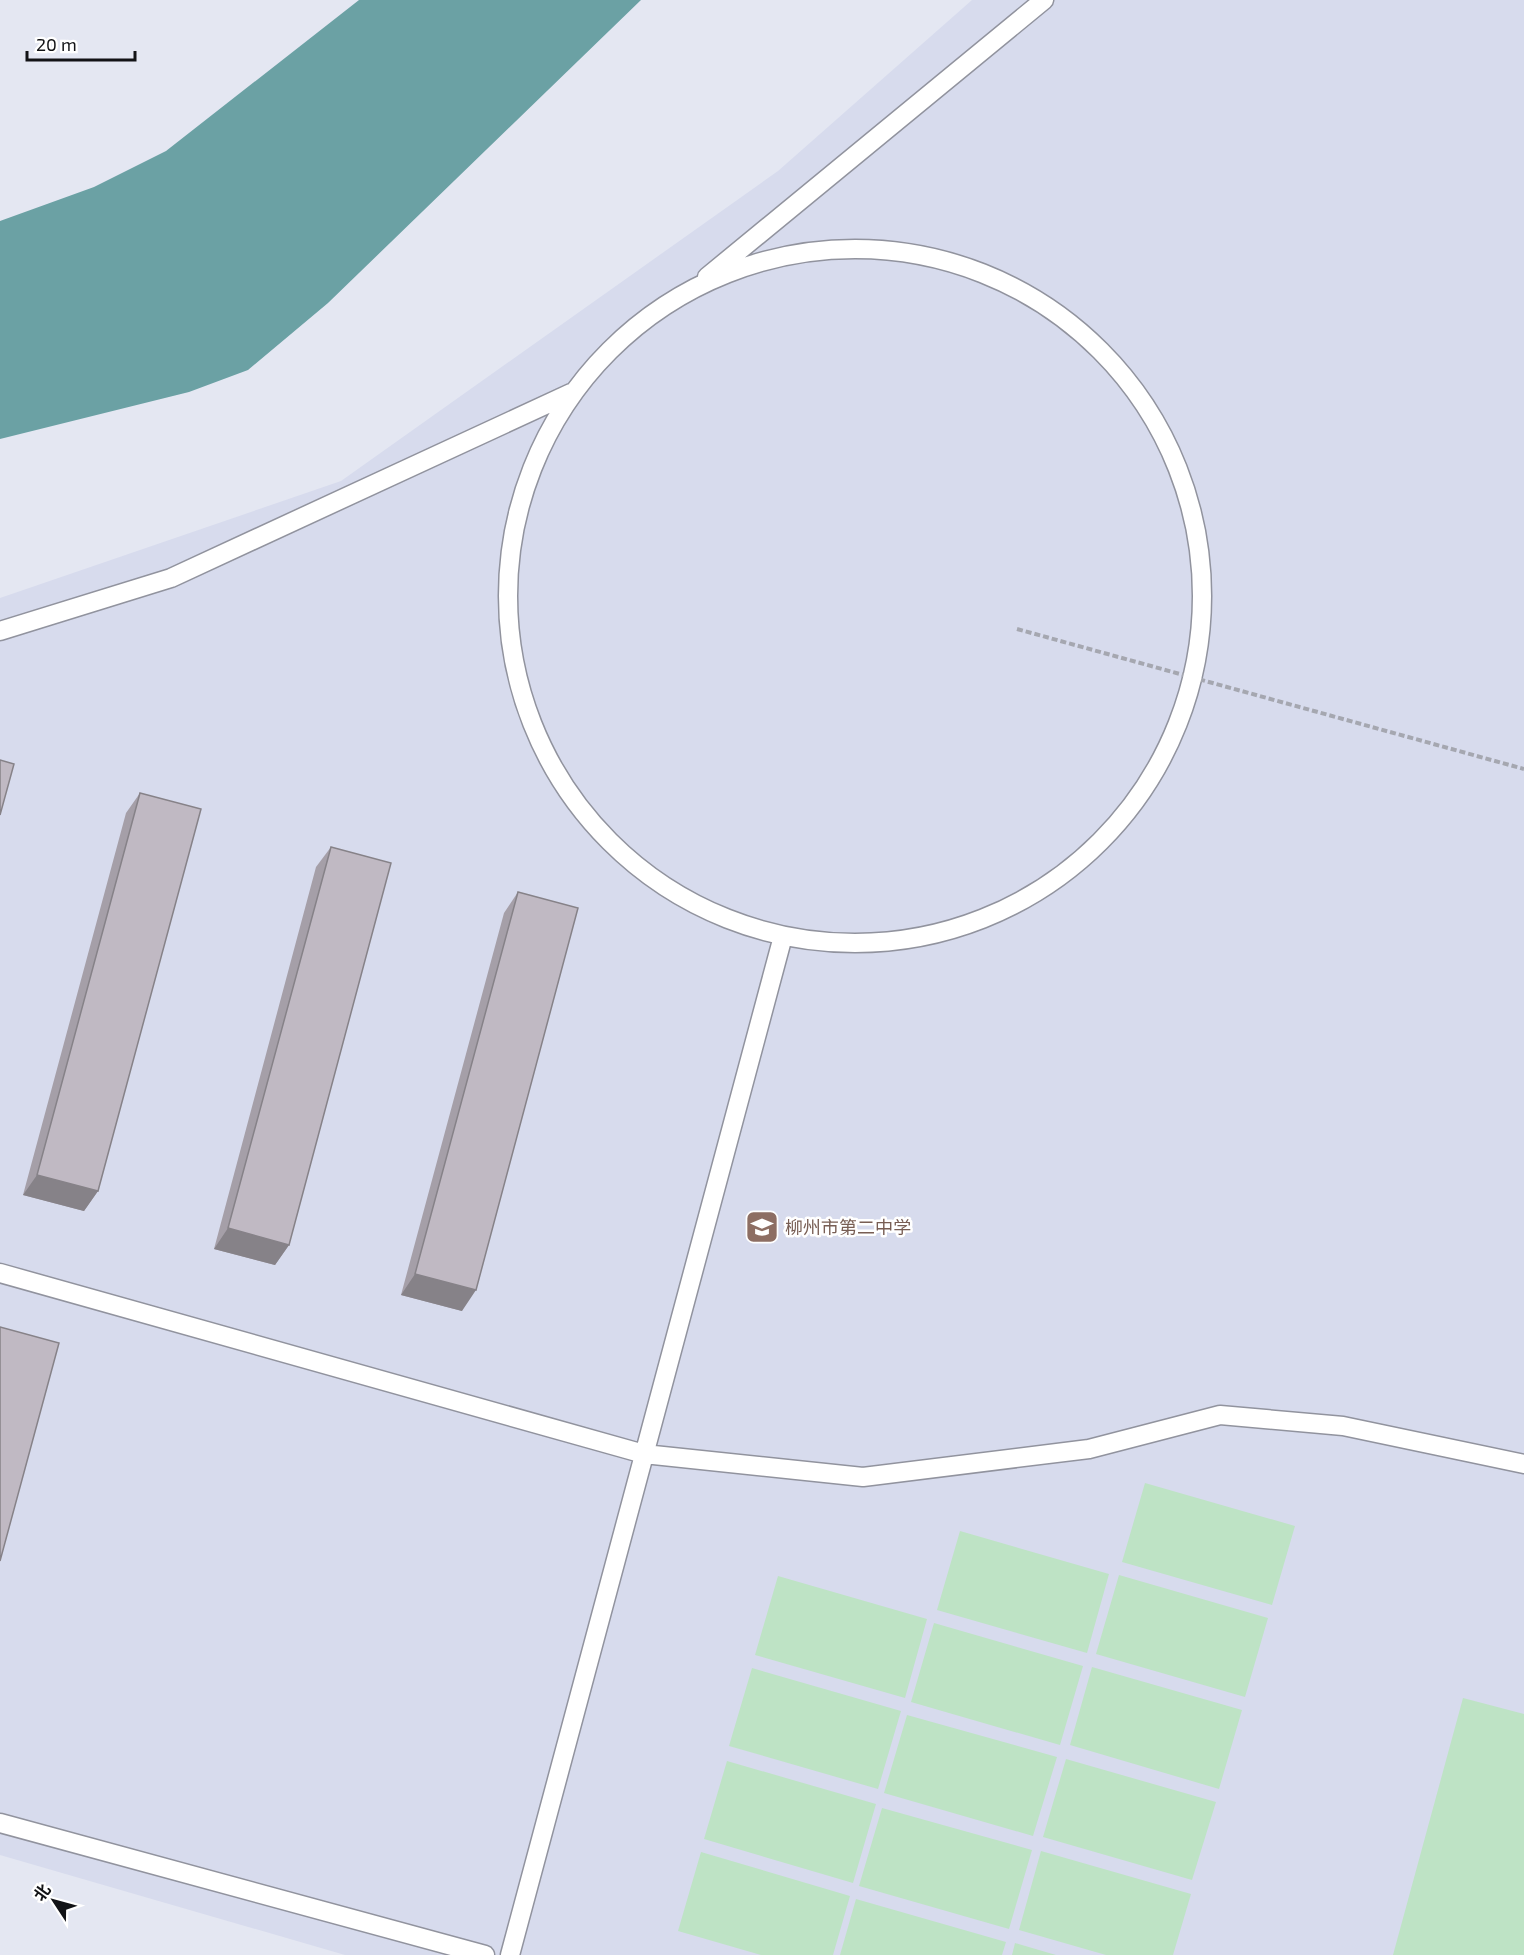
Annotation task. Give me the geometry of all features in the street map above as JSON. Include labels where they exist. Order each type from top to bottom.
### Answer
[{"type":"lane","points":[[699,284],[808,250],[921,252],[1027,291],[1115,361],[1176,455],[1204,565],[1195,678],[1154,777],[1084,860],[993,918],[889,946],[782,940],[674,897],[587,823],[528,724],[506,611],[520,497],[571,393],[629,330],[699,284],[1044,0]]},
{"type":"lane","points":[[0,631],[171,578],[571,393]]},
{"type":"lane","points":[[510,1955],[782,940]]},
{"type":"lane","points":[[0,1273],[644,1454],[863,1477],[1089,1449],[1220,1415],[1344,1426],[1524,1464]]},
{"type":"lane","points":[[0,1823],[485,1955]]},
{"type":"path","points":[[1017,629],[1524,769]]},
{"type":"shaded area","points":[[359,0],[641,0],[328,303],[248,370],[189,392],[0,439],[0,221],[94,187],[166,151]]},
{"type":"shaded area","name":"柳州市第二中学","points":[[972,0],[1524,0],[1524,1955],[345,1955],[0,1855],[0,598],[341,481],[778,171]]},
{"type":"shaded area","points":[[1145,1483],[1295,1526],[1272,1605],[1122,1562]]},
{"type":"shaded area","points":[[960,1531],[1109,1574],[1087,1653],[937,1610]]},
{"type":"shaded area","points":[[1119,1575],[1268,1618],[1245,1697],[1096,1654]]},
{"type":"shaded area","points":[[778,1576],[927,1619],[905,1698],[755,1655]]},
{"type":"shaded area","points":[[934,1623],[1083,1666],[1060,1745],[911,1702]]},
{"type":"shaded area","points":[[1092,1667],[1242,1710],[1219,1789],[1070,1745]]},
{"type":"shaded area","points":[[752,1668],[901,1711],[878,1789],[729,1746]]},
{"type":"shaded area","points":[[1463,1698],[1524,1714],[1524,1955],[1393,1955]]},
{"type":"shaded area","points":[[907,1715],[1057,1757],[1033,1836],[884,1793]]},
{"type":"shaded area","points":[[1066,1759],[1216,1802],[1192,1880],[1043,1837]]},
{"type":"shaded area","points":[[727,1761],[876,1804],[853,1883],[704,1839]]},
{"type":"shaded area","points":[[882,1808],[1032,1850],[1009,1929],[859,1886]]},
{"type":"shaded area","points":[[1041,1851],[1191,1894],[1173,1955],[1106,1955],[1019,1930]]},
{"type":"shaded area","points":[[701,1852],[850,1896],[833,1955],[761,1955],[678,1931]]},
{"type":"shaded area","points":[[856,1899],[1006,1942],[1002,1955],[840,1955]]},
{"type":"shaded area","points":[[1015,1943],[1056,1955],[1012,1955]]},
{"type":"building","points":[[0,760],[14,764],[0,815]]},
{"type":"building","points":[[140,793],[201,809],[98,1191],[37,1175]]},
{"type":"building","points":[[331,847],[391,863],[289,1245],[228,1228]]},
{"type":"building","points":[[518,892],[578,908],[476,1290],[415,1274]]},
{"type":"building","points":[[0,1327],[59,1343],[0,1561]]},
{"type":"place","name":"柳州市第二中学","points":[[762,1227]]}]
